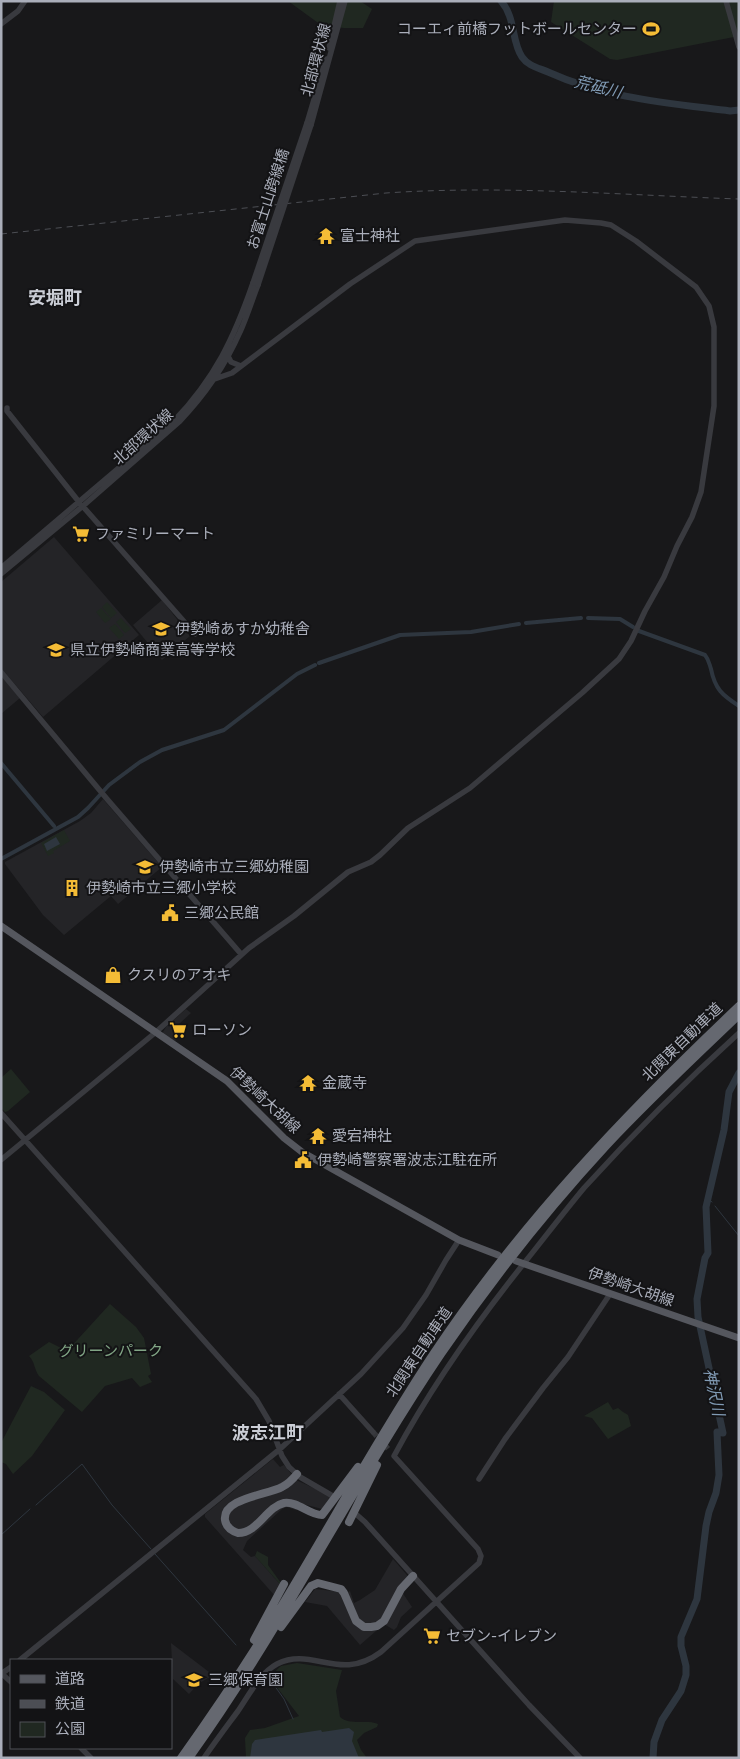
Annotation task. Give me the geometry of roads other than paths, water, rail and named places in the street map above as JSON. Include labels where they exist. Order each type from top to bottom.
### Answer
[{"type":"highway","name":"北関東自動車道","points":[[181,1758],[215,1710],[273,1619],[390,1423],[456,1321],[507,1252],[578,1168],[641,1100],[739,1006]]},
{"type":"highway","name":"北関東自動車道","points":[[190,1758],[244,1678],[417,1391],[488,1288],[565,1192],[646,1105],[739,1015]]},
{"type":"highway","points":[[349,1522],[417,1391]]},
{"type":"highway","points":[[296,1474],[294,1478],[280,1488],[231,1505],[225,1515],[229,1528],[238,1533],[248,1532],[276,1507],[286,1503],[318,1515],[325,1513],[390,1423]]},
{"type":"highway","points":[[296,1474],[279,1486],[232,1502],[225,1508],[223,1518],[229,1532],[242,1536],[252,1532],[281,1507],[290,1506],[300,1511]]},
{"type":"highway","points":[[244,1678],[313,1584],[320,1583],[341,1589],[356,1621],[364,1627],[371,1627],[384,1621],[401,1589],[413,1576]]},
{"type":"highway","points":[[346,1589],[358,1620],[365,1624],[373,1624],[383,1617],[399,1587],[413,1576]]},
{"type":"highway","points":[[215,1710],[284,1584]]},
{"type":"main road","name":"伊勢崎大胡線","points":[[1,926],[227,1081],[284,1138],[302,1152],[459,1240],[498,1255]]},
{"type":"main road","name":"伊勢崎大胡線","points":[[516,1261],[739,1338]]},
{"type":"street","points":[[1,24],[18,12],[25,1]]},
{"type":"street","name":"北部環状線","points":[[335,31],[340,1]]},
{"type":"street","name":"北部環状線","points":[[309,124],[345,1]]},
{"type":"street","points":[[726,1],[739,47]]},
{"type":"street","name":"お富士山跨線橋","points":[[256,284],[309,124]]},
{"type":"street","points":[[1,1160],[156,1032],[241,954],[294,916],[348,872],[371,862],[408,828],[470,788],[619,659],[631,641],[645,610],[664,577],[676,546],[692,517],[701,492],[714,414],[715,334],[709,306],[700,292],[690,282],[636,241],[611,225],[601,222],[565,220],[415,241],[345,288],[232,373],[210,381]]},
{"type":"street","name":"北部環状線","points":[[1,568],[179,422],[191,409],[228,356],[240,332],[256,284]]},
{"type":"street","name":"北部環状線","points":[[210,381],[256,284]]},
{"type":"street","points":[[228,356],[231,362],[241,366]]},
{"type":"street","points":[[7,408],[6,411],[81,504],[195,634]]},
{"type":"street","name":"北部環状線","points":[[1,574],[81,504]]},
{"type":"street","points":[[1,672],[241,954]]},
{"type":"street","points":[[204,1758],[263,1676],[272,1667],[296,1659],[344,1666],[370,1660],[479,1563],[481,1554],[392,1453],[489,1307],[579,1195],[692,1076],[739,1033]]},
{"type":"street","points":[[1,1113],[256,1399],[272,1428],[286,1462],[296,1474],[331,1495]]},
{"type":"street","points":[[21,1659],[280,1449],[373,1363],[403,1328],[426,1295],[459,1240]]},
{"type":"street","points":[[479,1479],[505,1439],[568,1357],[610,1294]]},
{"type":"street","points":[[339,1394],[373,1432]]},
{"type":"street","points":[[356,1515],[365,1522],[529,1705],[580,1758]]},
{"type":"street","points":[[82,1749],[91,1758]]},
{"type":"waterway","name":"荒砥川","points":[[501,1],[509,15],[516,44],[527,63],[570,81],[614,94],[683,105],[730,111],[739,110]]},
{"type":"waterway","points":[[526,623],[581,618]]},
{"type":"waterway","points":[[588,618],[620,619],[633,627]]},
{"type":"waterway","points":[[319,663],[400,635],[471,632],[519,624]]},
{"type":"waterway","points":[[639,631],[705,655],[717,687],[739,706]]},
{"type":"waterway","points":[[1,859],[78,817],[109,785],[140,762],[162,750],[224,730],[297,674],[315,665]]},
{"type":"waterway","points":[[1,763],[54,826]]},
{"type":"waterway","name":"神沢川","points":[[653,1758],[654,1742],[662,1720],[681,1691],[686,1675],[681,1637],[697,1599],[706,1526],[716,1493],[719,1475],[717,1432],[723,1433],[698,1317],[697,1299],[705,1258],[708,1253],[706,1207],[724,1130],[729,1092],[739,1073]]},
{"type":"waterway","name":"神沢川","points":[[708,1199],[712,1202]]},
{"type":"waterway","points":[[715,1206],[739,1236]]},
{"type":"waterway","points":[[36,1505],[82,1464],[112,1505],[151,1549]]},
{"type":"waterway","points":[[1,1535],[30,1509]]},
{"type":"waterway","points":[[155,1554],[236,1645]]},
{"type":"waterway","points":[[269,1678],[284,1699],[293,1719]]},
{"type":"tunnel","points":[[373,1432],[390,1451]]},
{"type":"railway","points":[[1,234],[386,193],[518,190],[739,199]]},
{"type":"place","name":"コーエィ前橋フットボールセンター","points":[[651,29]]},
{"type":"place","name":"富士神社","points":[[326,236]]},
{"type":"place","name":"ファミリーマート","points":[[81,534]]},
{"type":"place","name":"伊勢崎あすか幼稚舎","points":[[161,629]]},
{"type":"place","name":"県立伊勢崎商業高等学校","points":[[56,650]]},
{"type":"place","name":"伊勢崎市立三郷幼稚園","points":[[145,867]]},
{"type":"place","name":"伊勢崎市立三郷小学校","points":[[72,888]]},
{"type":"place","name":"三郷公民館","points":[[170,913]]},
{"type":"place","name":"クスリのアオキ","points":[[113,975]]},
{"type":"place","name":"ローソン","points":[[178,1030]]},
{"type":"place","name":"金蔵寺","points":[[308,1083]]},
{"type":"place","name":"愛宕神社","points":[[318,1136]]},
{"type":"place","name":"伊勢崎警察署波志江駐在所","points":[[303,1160]]},
{"type":"place","name":"セブン-イレブン","points":[[432,1636]]},
{"type":"place","name":"三郷保育園","points":[[194,1680]]},
{"type":"district","name":"安堀町","points":[[55,298]]},
{"type":"district","name":"波志江町","points":[[268,1433]]},
{"type":"park label","name":"グリーンパーク","points":[[111,1351]]}]
